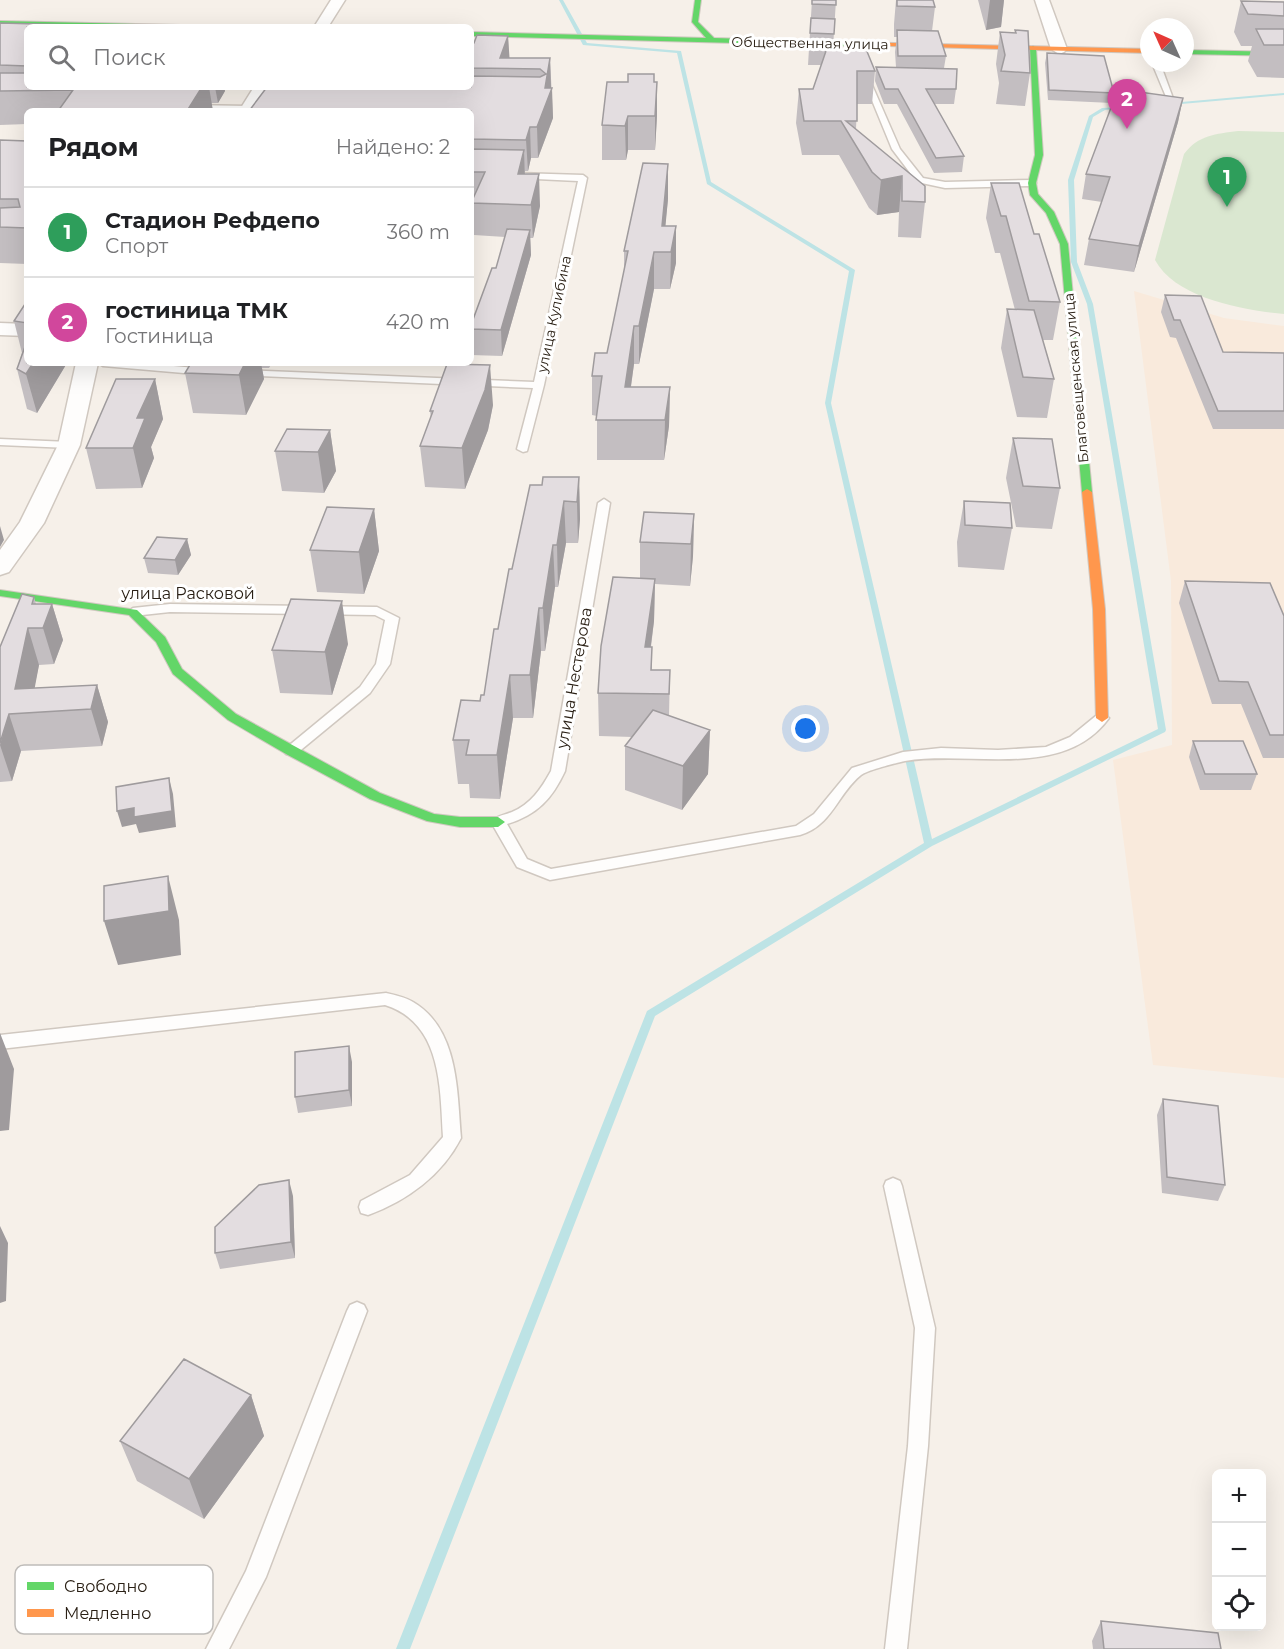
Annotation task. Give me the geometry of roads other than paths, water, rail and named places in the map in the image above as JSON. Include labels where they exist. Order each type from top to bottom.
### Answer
[{"type":"street","points":[[323,24],[338,0]]},
{"type":"street","points":[[698,0],[695,22],[712,40]]},
{"type":"street","points":[[1042,0],[1059,49]]},
{"type":"street","points":[[0,23],[45,24]]},
{"type":"street","name":"Общественная улица","points":[[474,34],[712,40],[855,50],[1033,48],[1140,51]]},
{"type":"street","points":[[1032,183],[1039,155],[1033,48]]},
{"type":"street","points":[[1194,52],[1284,54]]},
{"type":"street","name":"Благовещенская улица","points":[[1032,183],[1034,195],[1050,212],[1064,244],[1077,400],[1100,609],[1102,718]]},
{"type":"street","points":[[0,328],[24,330]]},
{"type":"street","points":[[0,567],[32,523],[69,446],[86,366]]},
{"type":"street","name":"улица Расковой","points":[[0,593],[133,612]]},
{"type":"street","points":[[133,612],[161,640],[177,671],[232,717],[291,751],[375,796],[432,818],[460,822],[498,822]]},
{"type":"lane","points":[[861,67],[896,149],[920,180],[945,185],[1032,183]]},
{"type":"lane","points":[[1160,72],[1171,99]]},
{"type":"lane","points":[[177,106],[256,100]]},
{"type":"lane","name":"улица Кулибина","points":[[504,176],[583,178],[523,449]]},
{"type":"lane","points":[[140,366],[226,373],[539,385]]},
{"type":"lane","points":[[0,442],[69,446]]},
{"type":"lane","name":"улица Нестерова","points":[[498,822],[523,815],[546,796],[558,771],[604,503]]},
{"type":"lane","name":"улица Расковой","points":[[133,612],[170,608],[377,611],[392,618],[383,664],[365,690],[291,751]]},
{"type":"lane","points":[[498,822],[522,863],[550,875],[800,830],[819,818],[856,771],[903,757],[941,753],[998,755],[1047,752],[1075,740],[1102,718]]},
{"type":"lane","points":[[0,1042],[386,999],[408,1006],[429,1025],[445,1058],[452,1138],[429,1171],[406,1189],[368,1207]]},
{"type":"lane","points":[[893,1186],[925,1328],[918,1446],[896,1649]]},
{"type":"lane","points":[[217,1649],[255,1577],[357,1311]]},
{"type":"waterway","points":[[561,0],[585,44],[679,52],[709,183],[852,270],[828,403],[929,844]]},
{"type":"waterway","points":[[1170,104],[1284,94]]},
{"type":"waterway","points":[[929,844],[1162,730],[1090,304],[1074,262],[1071,180],[1091,116],[1104,109],[1120,108]]},
{"type":"waterway","points":[[403,1649],[651,1014],[929,844]]},
{"type":"place","name":"гостиница ТМК","points":[[1127,129]]},
{"type":"place","name":"Стадион Рефдепо","points":[[1227,207]]}]
